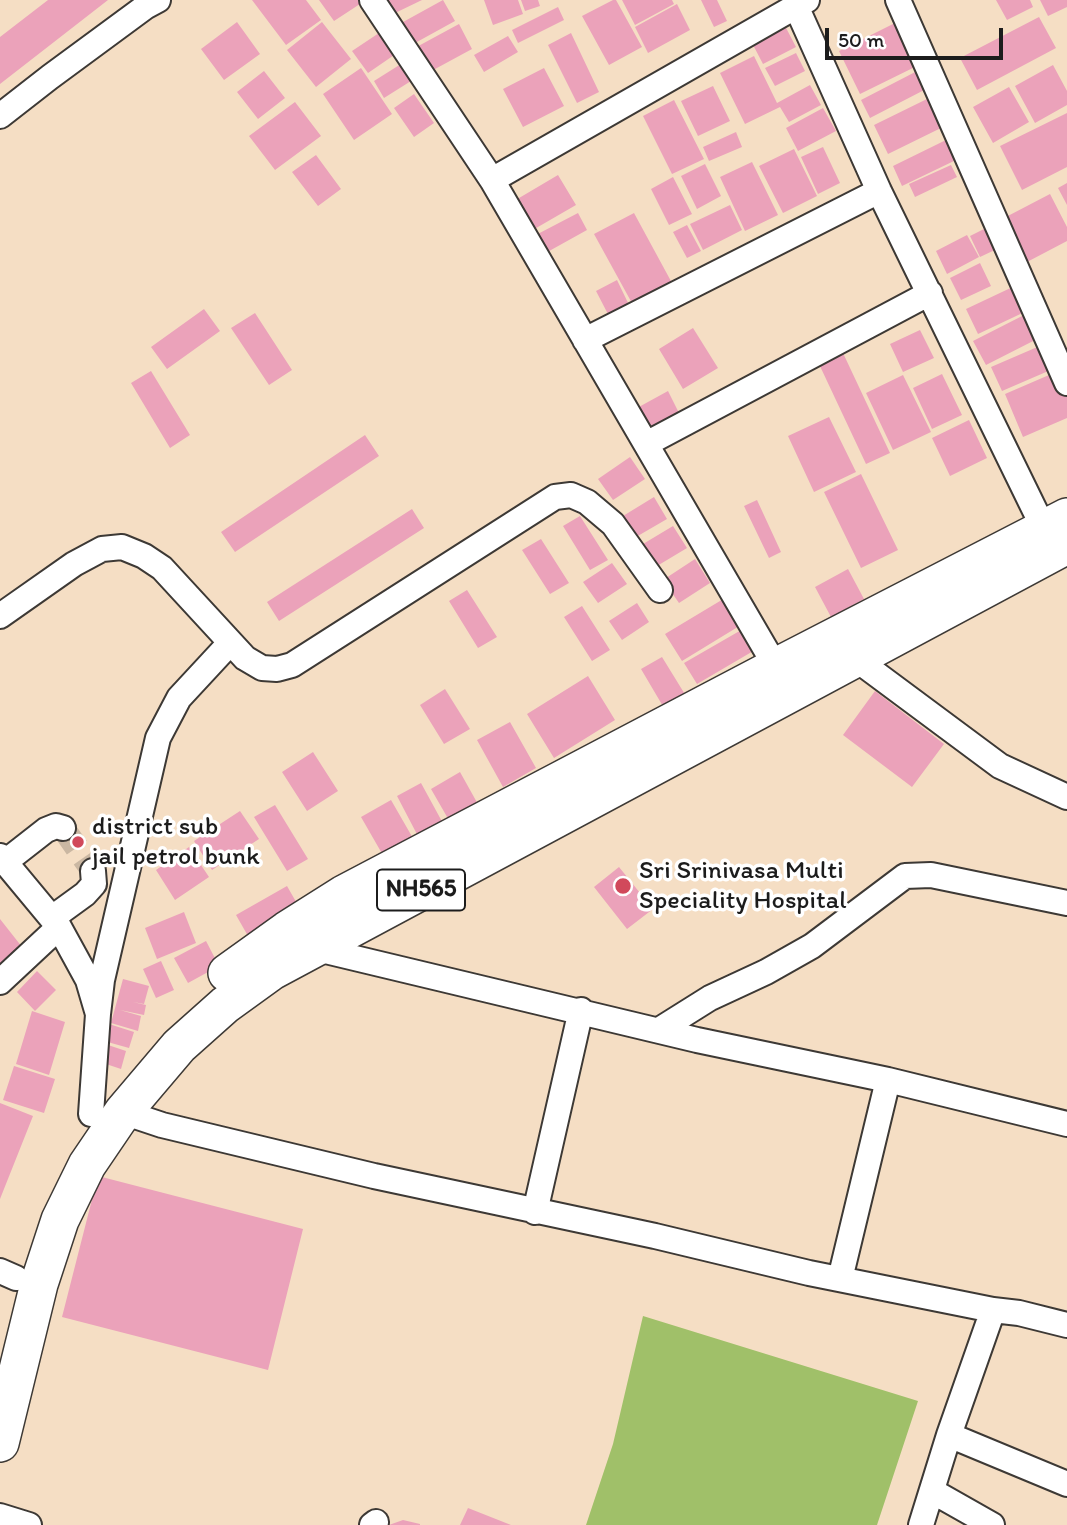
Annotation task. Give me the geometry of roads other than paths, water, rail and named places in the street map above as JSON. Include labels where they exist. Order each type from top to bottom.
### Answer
[{"type":"highway","name":"NH565","points":[[0,1343],[8,1275],[67,1150],[225,1005],[272,971],[313,948],[856,659],[1059,530]]},
{"type":"highway","name":"NH565","points":[[0,1443],[39,1284],[60,1220],[87,1165],[107,1113],[166,1027],[210,985],[287,930],[344,894],[776,667],[1059,530]]},
{"type":"street","points":[[0,116],[71,61],[158,0]]},
{"type":"street","points":[[372,0],[492,180],[776,667]]},
{"type":"street","points":[[898,0],[1067,383]]},
{"type":"street","points":[[492,180],[801,3],[879,191],[930,293],[1059,530]]},
{"type":"street","points":[[585,340],[879,191]]},
{"type":"street","points":[[646,444],[930,293]]},
{"type":"street","points":[[0,616],[102,549],[122,547],[144,556],[162,568],[245,658],[262,668],[277,670],[292,665],[555,497],[571,495],[587,502],[613,524],[660,590]]},
{"type":"street","points":[[98,1014],[102,980],[158,738],[179,698],[230,643]]},
{"type":"street","points":[[856,659],[1000,766],[1067,797]]},
{"type":"street","points":[[64,828],[56,826],[46,830],[3,859],[56,923],[88,980],[98,1014],[107,1113],[535,1212],[1067,1325]]},
{"type":"street","points":[[0,982],[94,884],[93,871]]},
{"type":"street","points":[[659,1030],[710,998],[813,946],[905,876],[931,875],[1067,904]]},
{"type":"street","points":[[313,948],[371,964],[888,1080],[1067,1124]]},
{"type":"street","points":[[535,1212],[580,1010]]},
{"type":"street","points":[[841,1279],[888,1080]]},
{"type":"street","points":[[921,1525],[993,1310]]},
{"type":"street","points":[[949,1435],[1067,1484]]},
{"type":"street","points":[[932,1491],[992,1525]]},
{"type":"street","points":[[0,1516],[29,1525]]},
{"type":"tunnel","points":[[63,828],[93,871]]},
{"type":"place","name":"district sub jail petrol bunk","points":[[78,842]]},
{"type":"place","name":"Sri Srinivasa Multi Speciality Hospital","points":[[623,886]]}]
